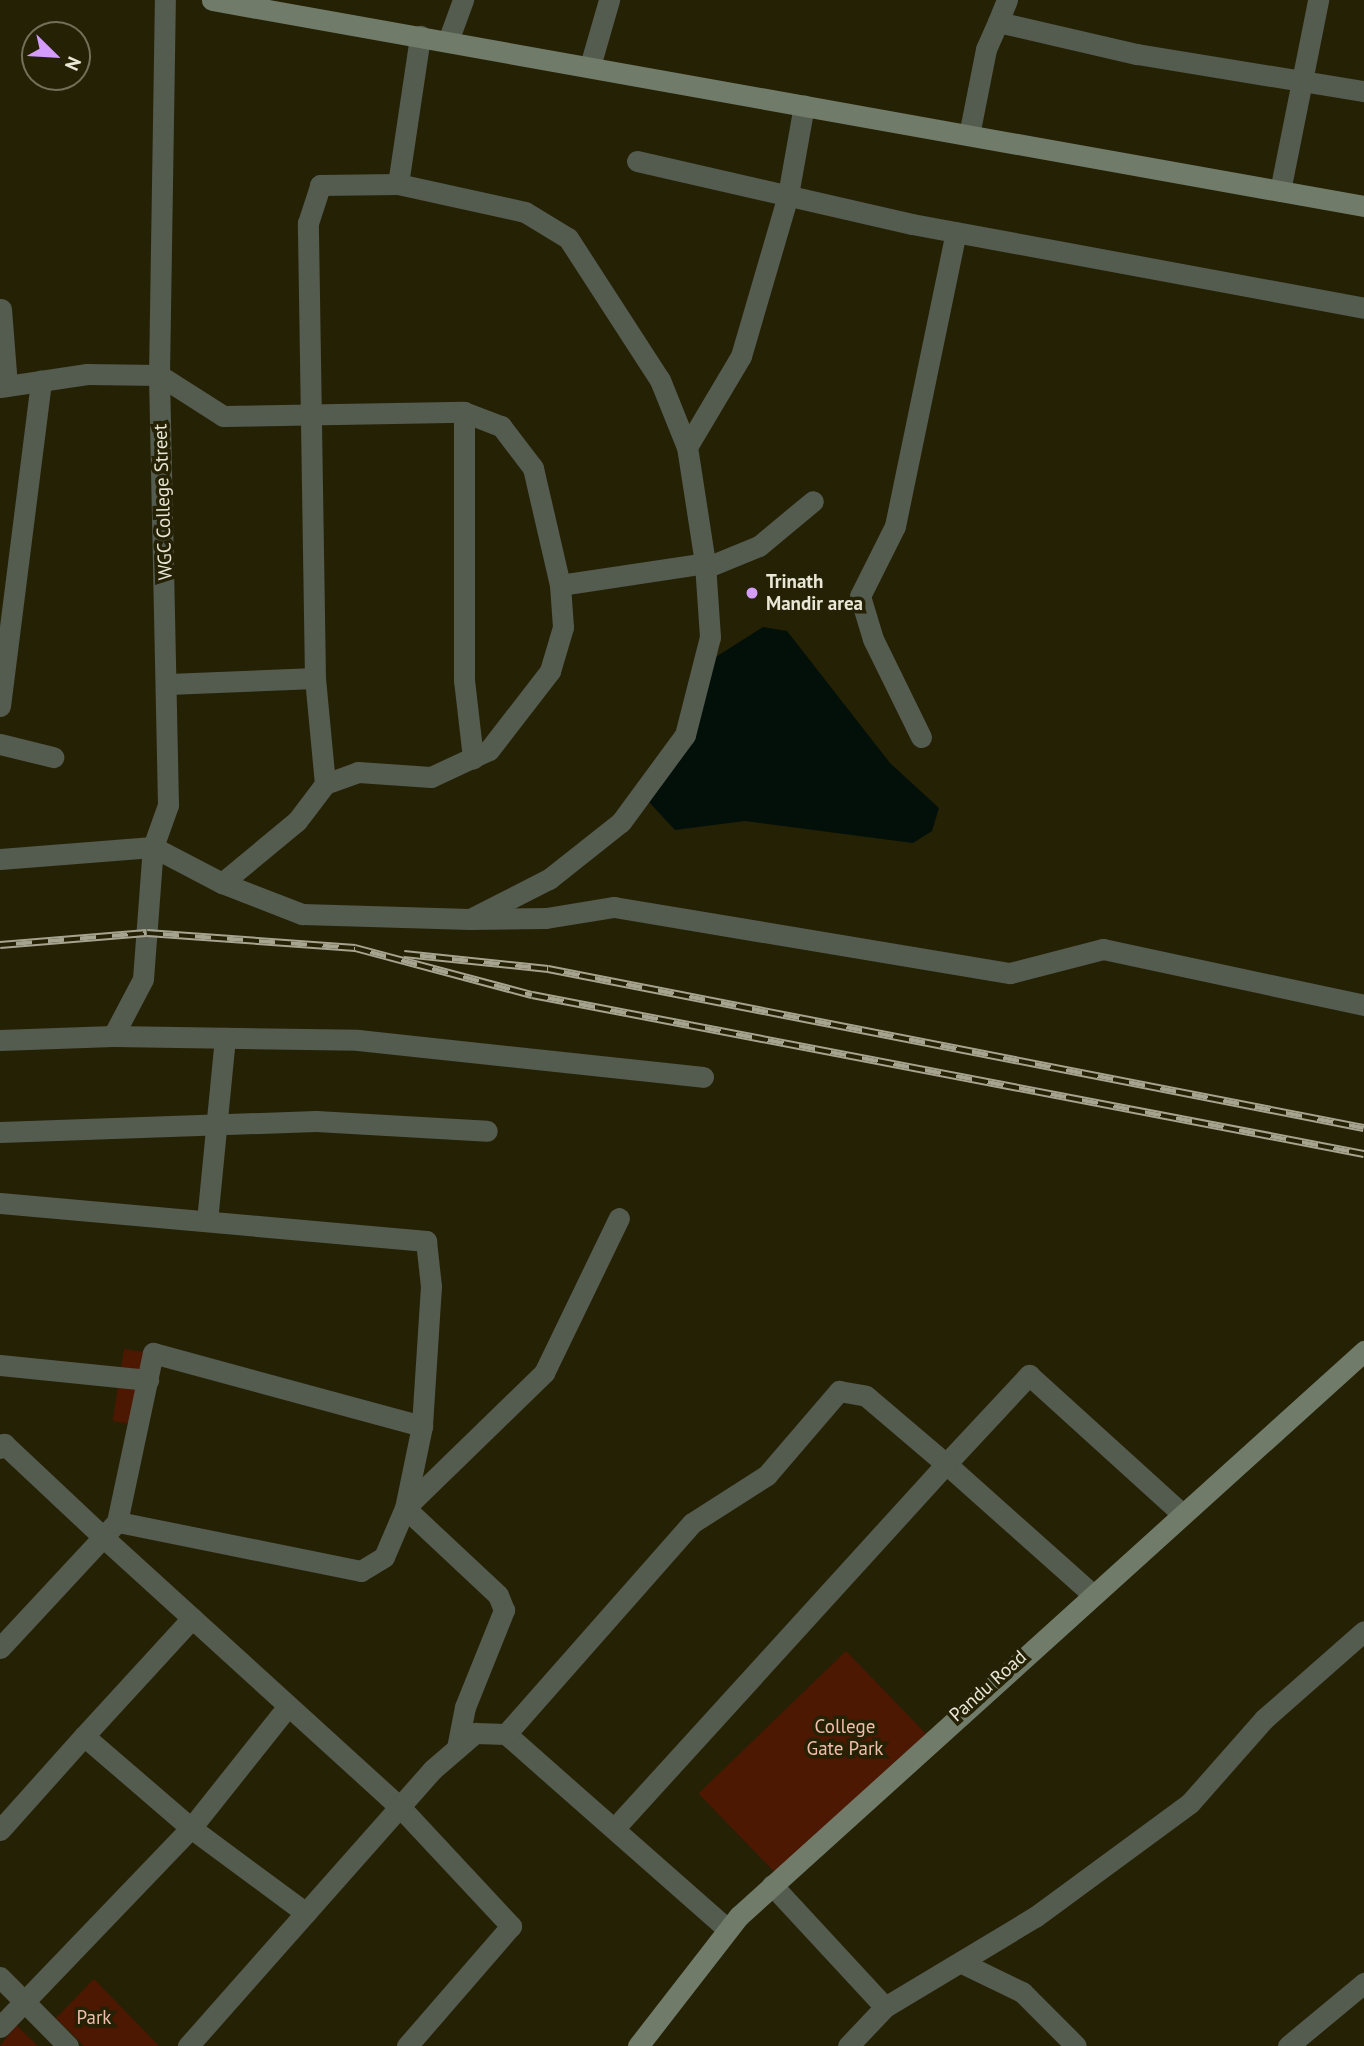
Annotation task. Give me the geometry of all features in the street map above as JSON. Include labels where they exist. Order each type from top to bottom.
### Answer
[{"type":"street","name":"WGC College Street","points":[[113,1036],[143,979],[153,847],[168,805],[168,684],[159,375],[165,0]]},
{"type":"street","points":[[217,0],[1364,206]]},
{"type":"street","points":[[448,41],[463,0]]},
{"type":"street","points":[[590,66],[610,0]]},
{"type":"street","points":[[969,135],[986,49],[1007,0]]},
{"type":"street","points":[[1280,191],[1318,0]]},
{"type":"street","points":[[998,22],[1137,54],[1364,91]]},
{"type":"street","points":[[398,184],[420,36]]},
{"type":"street","points":[[687,447],[741,356],[788,195],[804,105]]},
{"type":"street","points":[[637,161],[956,232],[1364,307]]},
{"type":"street","points":[[325,784],[315,678],[308,223],[320,185],[398,184],[525,212],[568,238],[660,380],[687,447],[705,565],[710,638],[685,735],[621,822],[550,879],[470,919]]},
{"type":"street","points":[[921,737],[873,639],[860,596],[895,526],[956,232]]},
{"type":"street","points":[[1,309],[4,386],[87,374],[159,375],[223,416],[310,411],[464,412],[500,426],[533,468],[560,585],[563,627],[550,671],[518,721],[473,758],[431,777],[358,772],[325,784],[296,821],[222,883]]},
{"type":"street","points":[[0,706],[41,381]]},
{"type":"street","points":[[464,412],[464,680],[473,758]]},
{"type":"street","points":[[560,585],[705,565],[759,546],[813,501]]},
{"type":"street","points":[[168,684],[315,678]]},
{"type":"street","points":[[0,744],[53,757]]},
{"type":"street","points":[[0,859],[153,847],[222,883],[302,914],[470,919],[546,918],[614,907],[1010,973],[1104,949],[1364,1005]]},
{"type":"street","points":[[0,1040],[113,1036],[358,1040],[703,1077]]},
{"type":"street","points":[[207,1221],[225,1038]]},
{"type":"street","points":[[0,1132],[316,1121],[486,1131]]},
{"type":"street","points":[[0,1203],[426,1241],[431,1286],[422,1426],[405,1508],[384,1557],[361,1571],[110,1530]]},
{"type":"street","points":[[405,1508],[544,1373],[619,1218]]},
{"type":"street","name":"Pandu Road","points":[[638,2046],[728,1930],[772,1885],[1091,1593],[1364,1351]]},
{"type":"street","points":[[0,1648],[110,1530],[153,1353],[422,1426]]},
{"type":"street","points":[[0,1365],[148,1380]]},
{"type":"street","points":[[614,1829],[1030,1375],[1181,1513]]},
{"type":"street","points":[[506,1734],[692,1523],[767,1475],[839,1391],[866,1396],[1091,1593]]},
{"type":"street","points":[[0,1448],[4,1444],[110,1530],[192,1618],[400,1807],[511,1926],[407,2046]]},
{"type":"street","points":[[405,1508],[498,1595],[504,1610],[465,1707],[457,1748]]},
{"type":"street","points":[[0,1830],[192,1618]]},
{"type":"street","points":[[848,2046],[885,2007],[962,1964],[1092,1879],[1190,1803],[1264,1719],[1364,1631]]},
{"type":"street","points":[[0,2027],[191,1828],[288,1706]]},
{"type":"street","points":[[188,2046],[400,1807],[475,1733],[506,1734],[728,1930]]},
{"type":"street","points":[[84,1736],[191,1828],[306,1913]]},
{"type":"street","points":[[772,1885],[885,2007]]},
{"type":"street","points":[[962,1964],[1021,1992],[1076,2046]]},
{"type":"street","points":[[0,1977],[68,2046]]},
{"type":"street","points":[[1288,2046],[1364,1983]]},
{"type":"green space","points":[[124,1349],[150,1353],[138,1425],[113,1421]]},
{"type":"green space","name":"College Gate Park","points":[[846,1651],[931,1739],[783,1881],[699,1793]]},
{"type":"green space","name":"Park","points":[[94,1979],[159,2046],[84,2046],[56,2018]]},
{"type":"green space","points":[[16,2025],[38,2046],[0,2046]]},
{"type":"shaded area","points":[[763,627],[787,631],[890,763],[939,808],[932,831],[913,843],[745,821],[675,830],[648,801],[711,660]]},
{"type":"railway","points":[[0,945],[147,933],[355,948],[532,995],[1364,1154]]},
{"type":"railway","points":[[404,954],[548,969],[1364,1128]]},
{"type":"place","name":"Trinath Mandir area","points":[[752,593]]}]
